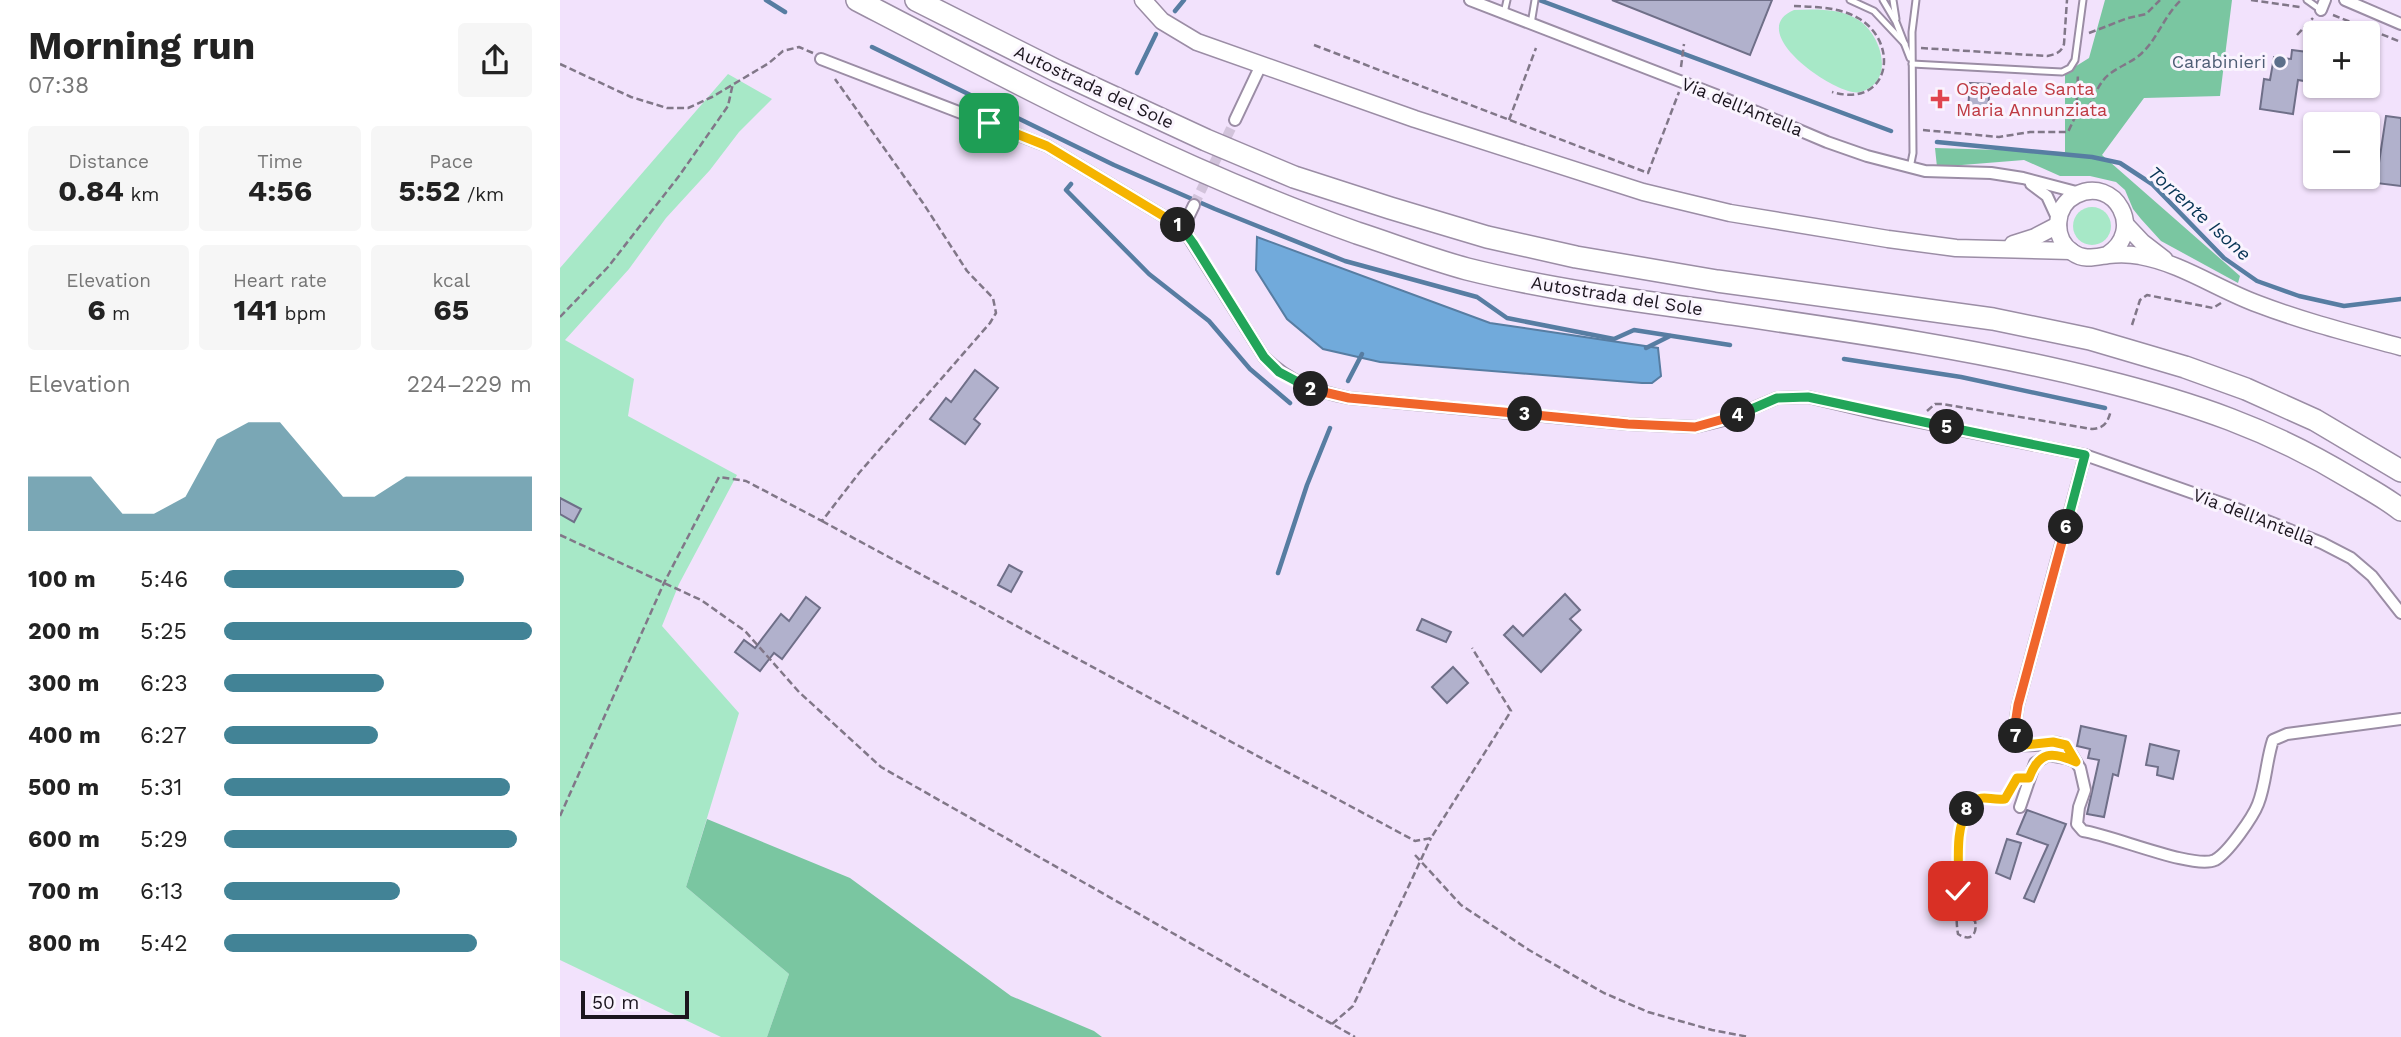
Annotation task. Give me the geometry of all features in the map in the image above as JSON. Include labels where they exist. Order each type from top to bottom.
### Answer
[{"type":"highway","name":"Autostrada del Sole","points":[[857,0],[1194,169],[1290,209],[1399,247],[1466,268],[1543,285],[1941,345],[2146,391],[2251,426],[2321,460],[2401,510]]},
{"type":"highway","name":"Autostrada del Sole","points":[[916,0],[1057,71],[1206,139],[1294,177],[1390,208],[1486,237],[1576,257],[1717,281],[1993,319],[2090,339],[2246,388],[2315,420],[2401,471]]},
{"type":"street","points":[[1143,0],[1162,21],[1197,42],[1415,119],[1643,192],[1730,213],[1956,247],[1990,249],[2020,243],[2058,223],[2065,204],[2080,193]]},
{"type":"street","name":"Via dell'Antella","points":[[1470,0],[1721,97],[1827,142],[1910,169],[1991,173],[2023,178],[2080,193],[2096,191],[2111,197],[2122,209],[2126,225],[2142,242],[2181,270]]},
{"type":"street","points":[[2345,0],[2401,24]]},
{"type":"street","name":"Via dell'Antella","points":[[821,59],[1047,146],[1183,229],[1264,357],[1279,372],[1319,392],[1349,398],[1614,423],[1695,427],[1728,419],[1777,398],[1808,397],[2085,455],[2227,505],[2322,543],[2351,558],[2372,576],[2401,613]]},
{"type":"street","points":[[1234,120],[1261,65]]},
{"type":"street","points":[[2023,178],[2047,196],[2063,243],[2071,251]]},
{"type":"street","points":[[1183,229],[1194,205]]},
{"type":"street","points":[[2106,255],[2120,243],[2126,225]]},
{"type":"street","name":"Via dell'Antella","points":[[1990,249],[2071,251],[2088,258],[2106,255],[2140,256],[2181,270],[2227,292],[2295,318],[2401,347]]},
{"type":"street","points":[[2085,455],[2018,705],[2015,725],[2016,738],[2024,745],[2066,745],[2080,768],[2085,790],[2077,824],[2083,831],[2193,862],[2215,860],[2239,836],[2258,803],[2273,740],[2287,734],[2401,719]]},
{"type":"street","points":[[2020,807],[2035,763],[2042,757],[2055,755],[2076,762]]},
{"type":"lane","points":[[1504,13],[1507,0]]},
{"type":"lane","points":[[1531,24],[1535,0]]},
{"type":"lane","points":[[1850,0],[1874,11],[1905,44]]},
{"type":"lane","points":[[1883,0],[1896,22],[1912,64]]},
{"type":"lane","points":[[1893,0],[1896,22]]},
{"type":"lane","points":[[1910,169],[1913,129],[1912,32],[1916,0]]},
{"type":"lane","points":[[1912,64],[2062,72],[2070,68],[2075,60],[2084,0]]},
{"type":"lane","points":[[2307,0],[2323,5]]},
{"type":"path","points":[[1921,48],[2047,56],[2057,53],[2062,50],[2064,44],[2067,0]]},
{"type":"path","points":[[2086,33],[2146,14],[2160,0]]},
{"type":"path","points":[[2076,115],[2085,112],[2091,105],[2100,83],[2106,76],[2143,52],[2169,10],[2181,0]]},
{"type":"path","points":[[2251,0],[2323,5],[2401,42]]},
{"type":"path","points":[[2297,34],[2323,5]]},
{"type":"path","points":[[1794,6],[1835,9],[1857,17],[1873,31],[1883,53],[1883,69],[1873,88],[1859,95],[1832,92]]},
{"type":"path","points":[[1681,67],[1684,44]]},
{"type":"path","points":[[1314,45],[1648,173],[1679,92]]},
{"type":"path","points":[[560,64],[631,97],[667,108],[688,108],[769,63],[783,51],[799,47],[809,50],[821,59],[923,203],[967,271],[993,298],[996,313],[990,323],[859,473],[822,522]]},
{"type":"path","points":[[1509,120],[1536,48]]},
{"type":"path","points":[[1883,53],[1892,52]]},
{"type":"path","points":[[1913,129],[1999,137],[2030,132],[2065,133],[2070,129],[2076,115],[2078,73],[2075,60]]},
{"type":"path","points":[[560,317],[608,267],[678,176],[728,106],[733,83]]},
{"type":"path","points":[[2132,325],[2140,300],[2147,295],[2213,308],[2222,301]]},
{"type":"path","points":[[1925,423],[1927,411],[1935,404],[2092,429],[2098,429],[2107,423],[2111,410]]},
{"type":"path","points":[[560,816],[664,583],[719,477],[746,481],[1415,841],[1431,838]]},
{"type":"path","points":[[560,535],[701,600],[745,631],[799,692],[881,767],[1355,1037]]},
{"type":"path","points":[[1332,1024],[1353,1006],[1431,838],[1511,711],[1472,649]]},
{"type":"path","points":[[1957,904],[1965,915],[1975,921],[1977,929],[1969,938],[1965,939],[1958,934],[1957,904],[1960,867],[1958,843],[1961,820],[1967,807],[1974,800],[1984,797],[2005,799],[2017,778],[2029,778]]},
{"type":"path","points":[[1416,855],[1461,905],[1529,950],[1604,993],[1648,1012],[1749,1037]]},
{"type":"green space","points":[[2105,0],[2232,0],[2220,96],[2144,98],[2102,155],[2240,276],[2238,283],[2161,241],[2133,209],[2125,190],[2116,182],[2090,176],[2060,176],[2024,160],[1937,167],[1935,148],[2065,152],[2065,73],[2089,58]]},
{"type":"green space","points":[[1794,10],[1834,11],[1850,15],[1866,26],[1878,46],[1882,68],[1879,78],[1871,87],[1860,92],[1834,85],[1816,74],[1786,47],[1779,33],[1781,20]]},
{"type":"green space","points":[[728,74],[772,99],[739,132],[710,170],[666,218],[629,269],[565,340],[634,379],[628,416],[737,475],[679,584],[662,626],[739,713],[686,887],[789,974],[767,1037],[721,1037],[560,960],[560,268]]},
{"type":"green space","points":[[2092,207],[2106,212],[2111,226],[2106,240],[2092,245],[2078,240],[2073,226],[2078,212]]},
{"type":"green space","points":[[707,819],[850,878],[1011,996],[1094,1031],[1102,1037],[767,1037],[789,974],[686,887]]},
{"type":"water","points":[[1257,237],[1490,323],[1658,348],[1661,376],[1652,383],[1642,383],[1380,362],[1323,349],[1287,319],[1256,270]]},
{"type":"building","points":[[1612,0],[1772,0],[1750,55]]},
{"type":"building","points":[[2292,50],[2303,51],[2303,81],[2298,80],[2293,114],[2260,109],[2264,79],[2270,80],[2274,57],[2291,59]]},
{"type":"building","points":[[1970,83],[1990,84],[1988,110],[1968,109]]},
{"type":"building","points":[[2386,116],[2401,118],[2401,186],[2380,183],[2380,156]]},
{"type":"building","points":[[975,370],[998,388],[974,419],[980,424],[965,444],[930,419],[946,398],[951,402]]},
{"type":"building","points":[[560,498],[581,509],[574,522],[560,514]]},
{"type":"building","points":[[1009,565],[1022,572],[1011,592],[998,585]]},
{"type":"building","points":[[1565,594],[1580,610],[1570,619],[1581,630],[1541,672],[1504,635],[1513,626],[1523,636]]},
{"type":"building","points":[[806,597],[820,608],[782,659],[774,653],[760,671],[735,652],[744,640],[755,648],[781,614],[789,621]]},
{"type":"building","points":[[1422,619],[1451,632],[1446,642],[1417,630]]},
{"type":"building","points":[[1453,667],[1468,683],[1447,703],[1432,687]]},
{"type":"building","points":[[2081,726],[2126,736],[2118,776],[2113,774],[2104,817],[2087,814],[2099,760],[2088,758],[2090,749],[2077,746]]},
{"type":"building","points":[[2150,744],[2179,751],[2173,779],[2157,775],[2158,767],[2146,765]]},
{"type":"building","points":[[2027,810],[2066,824],[2034,902],[2024,898],[2048,845],[2017,834]]},
{"type":"building","points":[[2007,839],[2021,843],[2010,879],[1996,873]]},
{"type":"waterway","points":[[766,0],[785,12]]},
{"type":"waterway","points":[[1175,11],[1184,0]]},
{"type":"waterway","name":"Torrente Isone","points":[[1539,0],[1891,131]]},
{"type":"waterway","points":[[1137,73],[1156,34]]},
{"type":"waterway","points":[[872,47],[1114,165],[1215,209],[1345,261],[1477,297],[1507,318],[1614,339],[1634,330],[1730,345]]},
{"type":"waterway","name":"Torrente Isone","points":[[1937,142],[2092,157],[2120,163],[2152,184],[2224,258],[2257,281],[2299,296],[2344,306],[2401,299]]},
{"type":"waterway","points":[[1071,184],[1066,190],[1149,274],[1209,321],[1250,369],[1290,403]]},
{"type":"waterway","points":[[1646,348],[1670,336]]},
{"type":"waterway","points":[[1348,381],[1362,354]]},
{"type":"waterway","points":[[1844,359],[1961,377],[2105,408]]},
{"type":"waterway","points":[[1278,573],[1307,485],[1330,428]]},
{"type":"tunnel","points":[[1194,205],[1235,120]]},
{"type":"place","name":"Carabinieri","points":[[2280,62]]},
{"type":"place","name":"Ospedale Santa Maria Annunziata","points":[[1940,99]]},
{"type":"route","points":[[989,123],[1047,146],[1183,229],[1264,357],[1279,372],[1319,392],[1349,398],[1628,424],[1695,427],[1728,419],[1777,398],[1808,397],[2085,455],[2018,705],[2015,725],[2019,742],[2031,746],[2053,742],[2066,745],[2076,762],[2055,755],[2042,757],[2035,763],[2029,778],[2017,778],[2005,799],[1984,797],[1974,800],[1967,807],[1961,820],[1958,843],[1958,891]]}]
